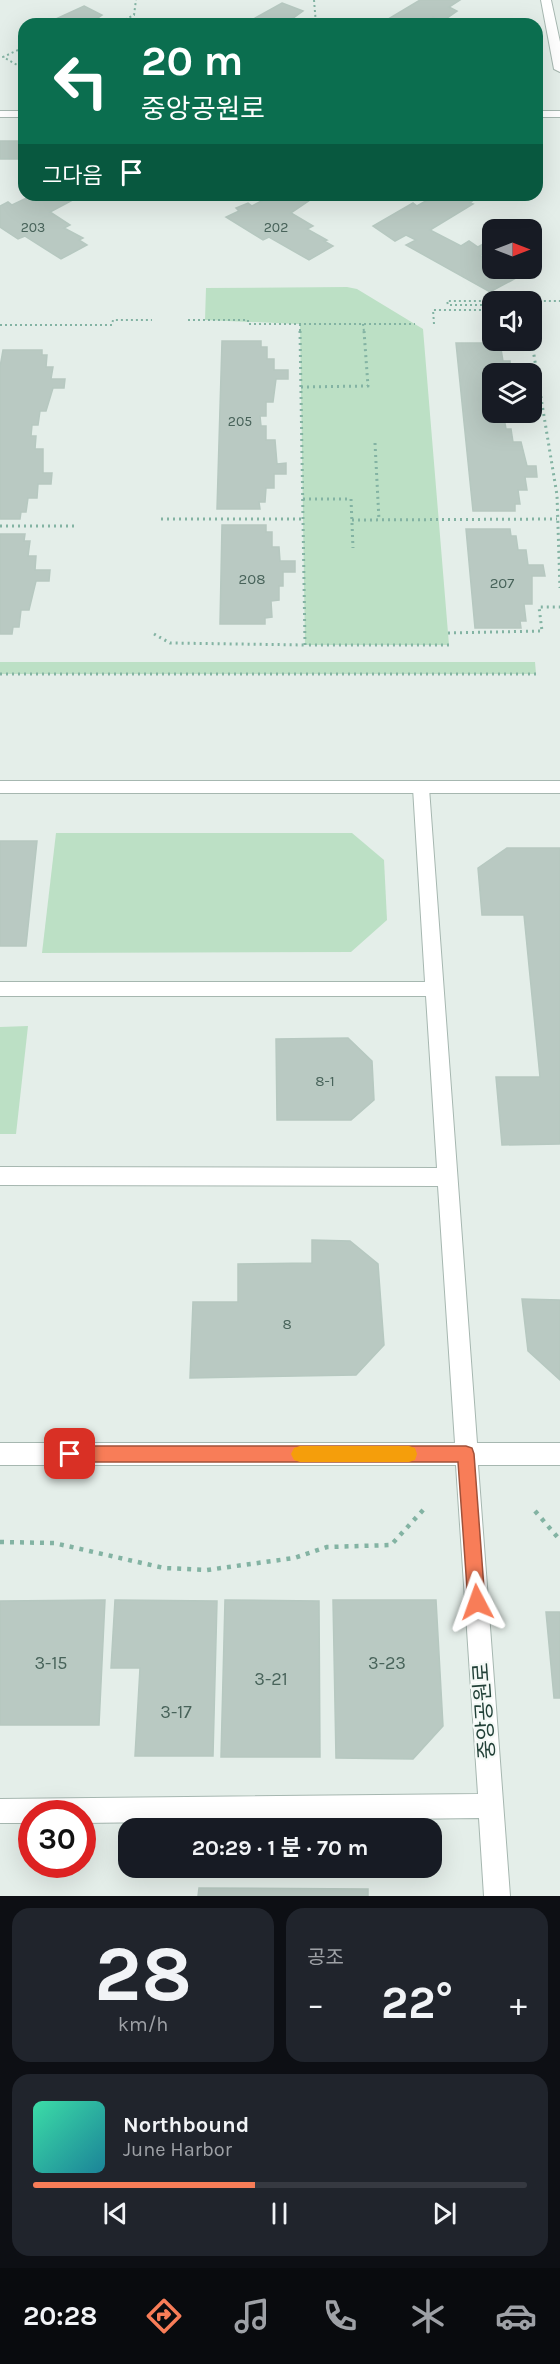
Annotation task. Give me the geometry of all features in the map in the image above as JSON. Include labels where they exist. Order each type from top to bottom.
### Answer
[{"type":"street","points":[[546,0],[560,69]]},
{"type":"street","points":[[0,114],[18,114]]},
{"type":"street","points":[[543,114],[560,114]]},
{"type":"street","points":[[0,787],[560,788]]},
{"type":"street","name":"중앙공원로","points":[[421,788],[497,1896]]},
{"type":"street","points":[[0,989],[434,989]]},
{"type":"street","points":[[0,1176],[446,1177]]},
{"type":"street","points":[[0,1454],[560,1454]]},
{"type":"street","points":[[0,1811],[490,1806]]},
{"type":"path","points":[[128,18],[134,15],[136,0]]},
{"type":"path","points":[[314,0],[316,18]]},
{"type":"path","points":[[18,50],[3,57],[18,65]]},
{"type":"path","points":[[482,301],[447,301],[448,305],[482,305]]},
{"type":"path","points":[[542,301],[560,301]]},
{"type":"path","points":[[434,324],[433,310],[482,310]]},
{"type":"path","points":[[0,325],[112,325],[113,320],[152,320]]},
{"type":"path","points":[[188,320],[248,320],[248,324],[415,324]]},
{"type":"path","points":[[300,324],[305,645]]},
{"type":"path","points":[[301,387],[368,386],[363,324]]},
{"type":"path","points":[[533,351],[557,495],[560,588]]},
{"type":"path","points":[[375,443],[380,520]]},
{"type":"path","points":[[303,499],[351,499],[353,548]]},
{"type":"path","points":[[161,519],[303,519]]},
{"type":"path","points":[[352,520],[557,519]]},
{"type":"path","points":[[0,526],[74,526]]},
{"type":"path","points":[[448,633],[543,632],[539,608],[560,607]]},
{"type":"path","points":[[154,634],[170,643],[449,645]]},
{"type":"path","points":[[0,674],[536,674]]},
{"type":"path","points":[[0,1542],[54,1543],[164,1568],[207,1570],[294,1558],[327,1547],[391,1545],[424,1509]]},
{"type":"path","points":[[535,1511],[560,1540]]},
{"type":"green space","points":[[347,287],[357,289],[423,329],[449,645],[305,645],[300,324],[205,320],[206,288]]},
{"type":"green space","points":[[0,662],[535,662],[536,674],[0,674]]},
{"type":"green space","points":[[56,833],[352,833],[384,860],[387,920],[351,952],[42,953]]},
{"type":"green space","points":[[28,1026],[16,1134],[0,1134],[0,1027]]},
{"type":"building","points":[[420,0],[460,0],[449,7],[457,11],[447,18],[390,18]]},
{"type":"building","points":[[282,3],[303,11],[293,18],[255,18]]},
{"type":"building","points":[[84,6],[102,15],[98,18],[58,18]]},
{"type":"building","points":[[0,141],[18,141],[18,159],[0,159]]},
{"type":"building","points":[[20,201],[71,201],[50,212],[70,225],[64,228],[83,238],[79,240],[87,245],[61,259],[25,236],[18,239],[0,227],[0,206],[8,202],[12,205]]},
{"type":"building","points":[[262,201],[309,201],[291,213],[313,226],[307,229],[333,246],[309,260],[269,237],[263,240],[226,217],[239,211],[236,208],[248,203],[252,206]]},
{"type":"building","points":[[426,201],[472,201],[470,203],[473,204],[430,230],[461,246],[469,241],[478,247],[482,245],[480,256],[482,257],[482,279],[514,279],[488,291],[406,245],[416,240],[406,235],[395,241],[373,226],[413,203],[417,206]]},
{"type":"building","points":[[222,341],[261,341],[261,347],[267,347],[267,359],[274,359],[274,370],[288,370],[288,379],[276,379],[273,402],[266,402],[266,416],[260,416],[261,426],[266,426],[266,440],[275,440],[277,464],[286,463],[286,474],[274,474],[274,488],[266,488],[265,502],[259,502],[260,509],[217,509]]},
{"type":"building","points":[[456,343],[482,343],[482,351],[501,351],[503,361],[510,361],[510,363],[482,363],[482,423],[505,423],[506,429],[511,429],[513,442],[521,442],[527,466],[536,466],[537,477],[525,477],[527,490],[518,490],[520,504],[515,504],[515,511],[473,511]]},
{"type":"building","points":[[3,350],[42,350],[42,355],[47,355],[46,367],[53,367],[51,379],[65,379],[64,388],[53,388],[46,411],[40,411],[38,425],[32,425],[31,436],[36,436],[35,449],[43,449],[43,473],[52,473],[51,484],[38,484],[37,498],[28,498],[26,512],[21,512],[20,519],[0,519],[0,367]]},
{"type":"building","points":[[222,525],[266,525],[266,532],[272,532],[272,547],[279,547],[280,561],[295,561],[295,572],[283,572],[283,586],[279,586],[279,600],[271,601],[272,617],[265,618],[265,624],[220,624]]},
{"type":"building","points":[[466,529],[510,529],[511,536],[516,536],[518,550],[526,550],[528,565],[543,565],[545,576],[532,576],[532,604],[524,604],[526,621],[520,621],[521,628],[475,628]]},
{"type":"building","points":[[0,534],[25,534],[24,541],[30,541],[28,556],[36,556],[35,570],[50,570],[49,581],[36,581],[29,610],[21,610],[19,627],[13,627],[12,634],[0,634]]},
{"type":"building","points":[[0,841],[37,841],[26,946],[0,946]]},
{"type":"building","points":[[507,848],[560,848],[560,1144],[502,1145],[496,1077],[540,1077],[524,915],[482,915],[478,868]]},
{"type":"building","points":[[348,1038],[372,1061],[374,1100],[351,1120],[277,1120],[276,1039]]},
{"type":"building","points":[[312,1240],[350,1241],[378,1264],[384,1345],[356,1375],[190,1378],[193,1302],[238,1302],[238,1264],[312,1263]]},
{"type":"building","points":[[522,1299],[560,1300],[560,1380],[528,1351]]},
{"type":"building","points":[[105,1600],[99,1725],[0,1725],[0,1601]]},
{"type":"building","points":[[115,1600],[217,1601],[213,1756],[135,1756],[140,1668],[111,1668]]},
{"type":"building","points":[[225,1600],[319,1601],[320,1757],[221,1757]]},
{"type":"building","points":[[333,1600],[436,1600],[443,1726],[413,1759],[336,1758]]},
{"type":"building","points":[[546,1612],[560,1612],[560,1698],[554,1698]]},
{"type":"building","points":[[199,1888],[368,1889],[368,1896],[198,1896]]},
{"type":"slow traffic","points":[[300,1454],[409,1454]]},
{"type":"route","points":[[70,1454],[466,1454],[477,1602]]}]
